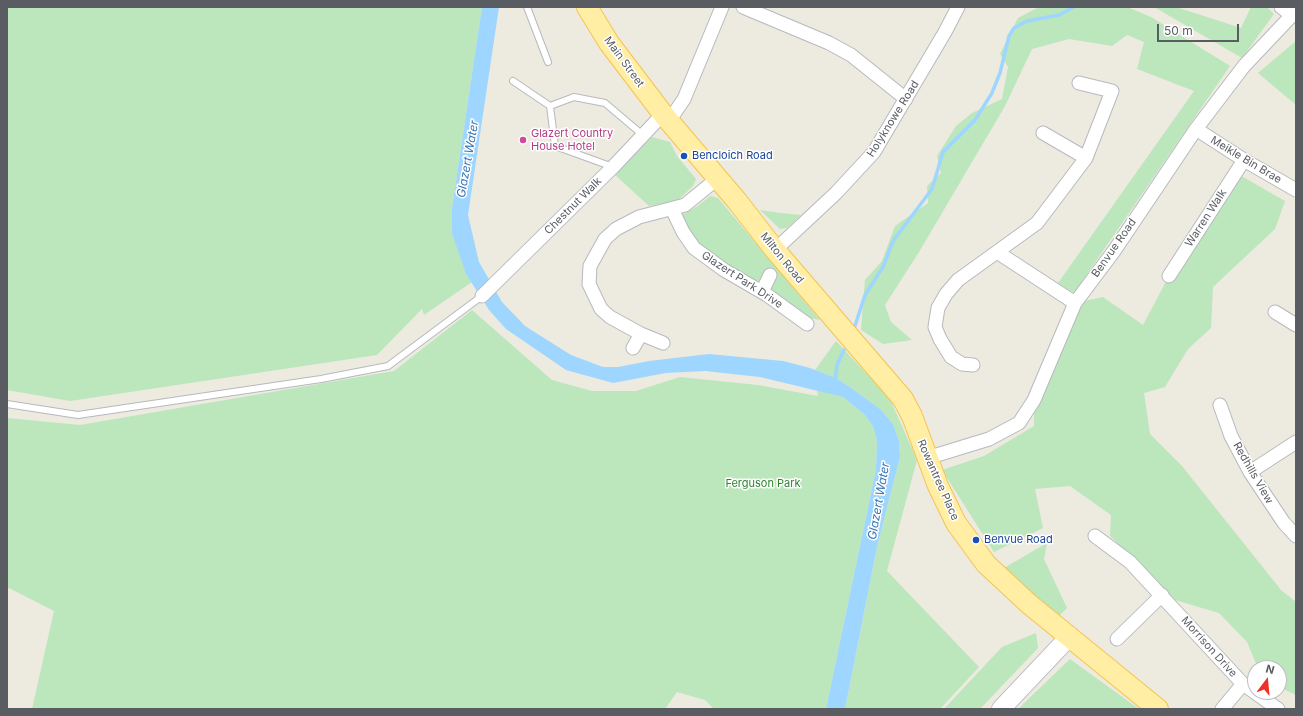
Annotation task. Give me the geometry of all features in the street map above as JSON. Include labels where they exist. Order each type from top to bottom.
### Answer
[{"type":"main road","name":"Main Street","points":[[588,7],[609,43],[666,117]]},
{"type":"main road","name":"Milton Road","points":[[666,117],[718,178],[775,250],[903,399]]},
{"type":"main road","name":"Rowantree Place","points":[[903,399],[912,416],[926,458],[956,523],[986,564],[1029,604],[1158,709]]},
{"type":"main road","points":[[1001,709],[1070,636]]},
{"type":"street","points":[[666,117],[684,99],[722,7]]},
{"type":"street","points":[[743,7],[851,55],[906,99]]},
{"type":"street","name":"Holyknowe Road","points":[[775,250],[836,193],[874,152],[958,7]]},
{"type":"street","name":"Benvue Road","points":[[926,458],[989,439],[1019,423],[1034,400],[1075,303],[1114,251],[1196,129],[1244,66],[1289,11]]},
{"type":"street","points":[[973,365],[962,364],[951,357],[940,339],[935,327],[938,308],[946,294],[958,280],[1037,223],[1086,158],[1112,91],[1079,83]]},
{"type":"street","name":"Chestnut Walk","points":[[482,296],[494,286],[644,136],[666,117]]},
{"type":"street","name":"Meikle Bin Brae","points":[[1196,129],[1244,160],[1296,190]]},
{"type":"street","points":[[1043,133],[1086,158]]},
{"type":"street","name":"Warren Walk","points":[[1169,276],[1244,160]]},
{"type":"street","points":[[663,343],[641,334],[610,317],[601,309],[589,284],[590,266],[605,239],[616,229],[639,218],[685,205],[718,178]]},
{"type":"street","name":"Glazert Park Drive","points":[[672,209],[683,232],[694,248],[724,270],[762,292],[807,324]]},
{"type":"street","points":[[997,252],[1075,303]]},
{"type":"street","points":[[762,292],[770,275]]},
{"type":"street","points":[[1275,312],[1296,325]]},
{"type":"street","points":[[633,348],[641,334]]},
{"type":"street","name":"Redhills View","points":[[1220,404],[1231,436],[1250,472],[1284,523],[1296,536]]},
{"type":"street","points":[[1250,472],[1296,442]]},
{"type":"street","name":"Morrison Drive","points":[[1095,536],[1130,562],[1243,684],[1278,709]]},
{"type":"street","points":[[1117,639],[1162,595]]},
{"type":"street","points":[[1222,709],[1243,684]]},
{"type":"lane","points":[[526,7],[548,62]]},
{"type":"lane","points":[[513,81],[550,106],[555,146],[613,167]]},
{"type":"lane","points":[[550,106],[574,97],[605,103],[644,136]]},
{"type":"lane","points":[[7,404],[78,415],[321,379],[388,366],[482,296]]},
{"type":"green space","points":[[7,7],[482,7],[452,208],[466,274],[472,282],[424,315],[422,309],[377,355],[70,401],[7,390]]},
{"type":"green space","points":[[1039,7],[1127,7],[1151,17],[1230,66],[1074,293],[1058,283],[1194,91],[1137,69],[1144,42],[1127,35],[1112,46],[1069,39],[1032,49],[1005,106],[919,252],[885,305],[891,322],[912,340],[883,344],[861,330],[865,280],[882,261],[895,226],[928,203],[927,186],[941,173],[937,156],[956,126],[972,113],[1002,99],[1008,67],[1000,54],[1018,18]]},
{"type":"green space","points":[[1154,7],[1176,7],[1241,28],[1251,7],[1267,7],[1274,14],[1242,58]]},
{"type":"green space","points":[[1296,41],[1296,105],[1258,73]]},
{"type":"green space","points":[[652,137],[670,142],[677,156],[696,179],[693,186],[677,201],[649,206],[614,174]]},
{"type":"green space","points":[[1236,173],[1285,201],[1275,229],[1213,287],[1211,328],[1188,349],[1165,387],[1144,393],[1150,434],[1182,466],[1281,590],[1296,602],[1296,695],[1287,691],[1287,660],[1255,660],[1247,642],[1219,613],[1175,600],[1110,536],[1111,515],[1070,486],[1035,489],[1043,528],[994,552],[942,470],[984,456],[1034,426],[1034,400],[1075,303],[1103,297],[1143,325],[1169,276]]},
{"type":"green space","points":[[710,196],[718,198],[820,320],[807,317],[772,294],[761,280],[753,282],[698,245],[680,216],[698,206]]},
{"type":"green space","points":[[760,210],[801,215],[787,228],[780,229]]},
{"type":"green space","name":"Ferguson Park","points":[[472,310],[552,380],[592,391],[636,391],[680,377],[758,385],[818,396],[817,390],[843,397],[864,414],[873,426],[877,441],[876,469],[826,709],[714,709],[705,700],[677,692],[665,709],[32,709],[54,611],[7,587],[7,418],[80,425],[394,371]]},
{"type":"green space","points":[[836,341],[890,399],[917,460],[887,571],[979,667],[940,709],[845,709],[877,547],[900,457],[899,441],[893,424],[880,409],[836,378],[815,370]]},
{"type":"green space","points":[[1047,543],[1044,559],[1067,608],[1059,616],[1004,568]]},
{"type":"green space","points":[[1036,633],[1038,648],[980,709],[944,709],[1002,647]]},
{"type":"green space","points":[[1070,659],[1139,709],[1018,709]]},
{"type":"water","name":"Glazert Water","points":[[482,7],[499,7],[468,215],[479,262],[502,302],[525,326],[571,355],[603,367],[618,367],[649,361],[709,354],[783,361],[810,368],[836,378],[850,387],[880,409],[893,424],[899,441],[900,457],[877,547],[845,709],[826,709],[876,469],[877,441],[873,426],[864,414],[843,397],[760,377],[705,371],[666,373],[613,383],[566,370],[506,329],[489,310],[466,274],[452,233],[452,208]]},
{"type":"waterway","points":[[854,329],[865,295],[883,267],[893,241],[932,189],[943,152],[975,120],[992,93],[1000,73],[1009,36],[1014,28],[1027,21],[1059,15],[1074,7]]},
{"type":"waterway","points":[[835,381],[837,365],[844,350]]},
{"type":"place","name":"Glazert Country House Hotel","points":[[523,140]]},
{"type":"place","name":"Bencloich Road","points":[[684,156]]},
{"type":"place","name":"Benvue Road","points":[[976,540]]}]
